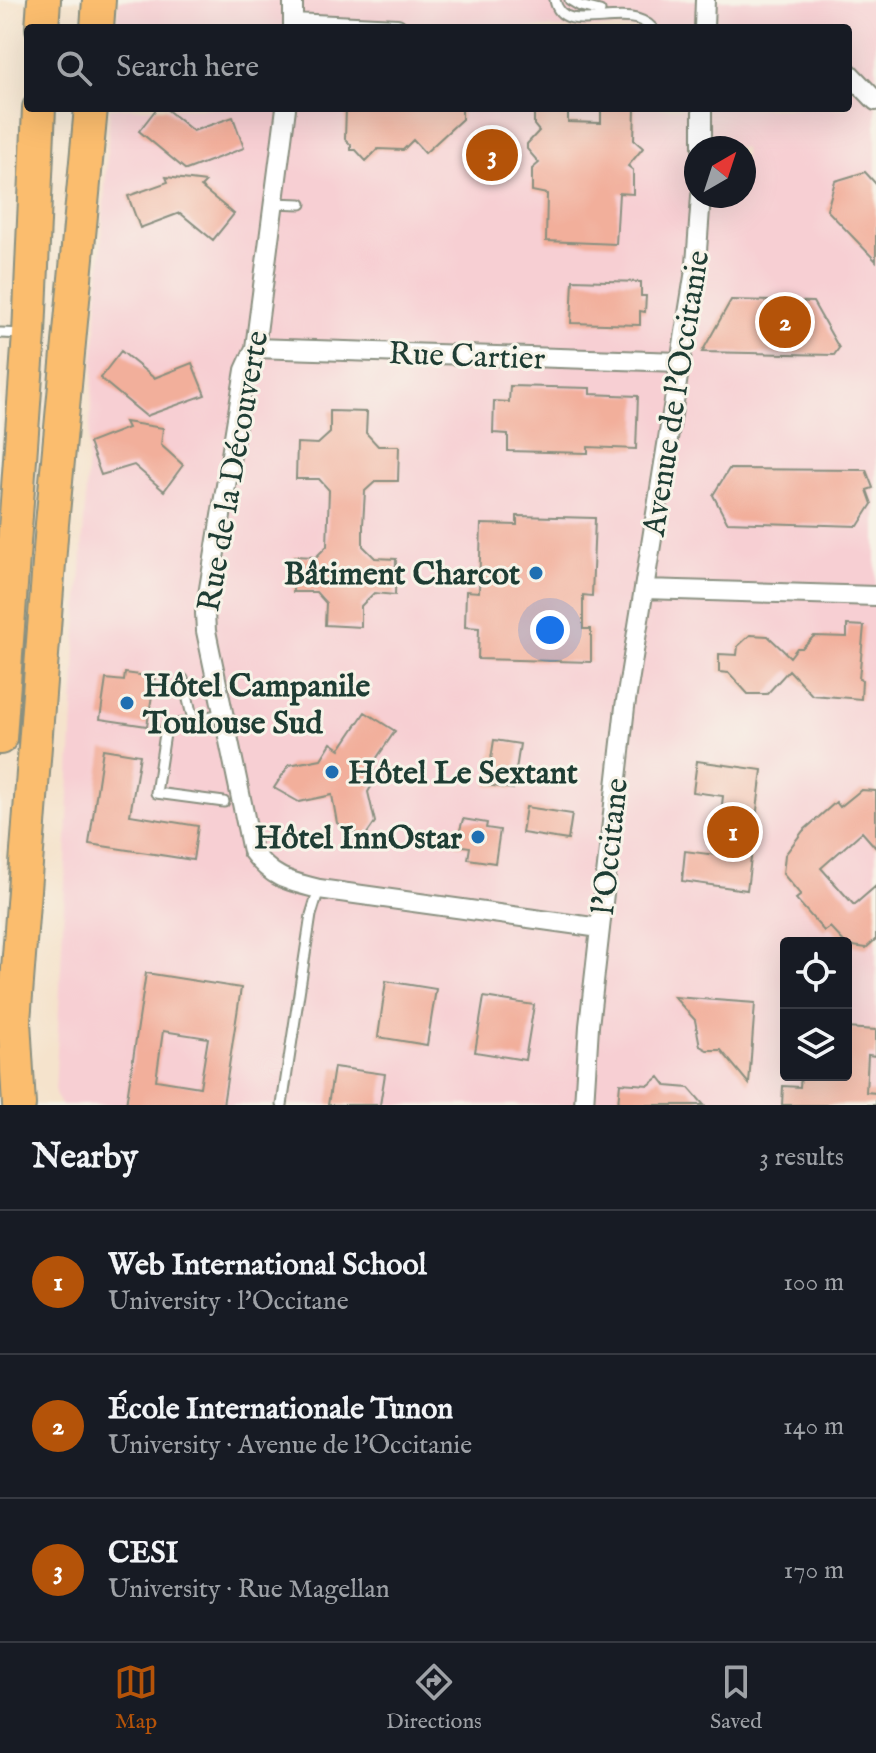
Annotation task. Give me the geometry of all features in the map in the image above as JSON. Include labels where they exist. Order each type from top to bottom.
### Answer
[{"type":"highway","points":[[42,24],[44,0]]},
{"type":"highway","points":[[97,24],[99,0]]},
{"type":"highway","points":[[0,738],[14,333],[39,112]]},
{"type":"highway","points":[[19,1105],[14,1021],[53,509],[91,112]]},
{"type":"street","points":[[293,0],[293,24]]},
{"type":"street","points":[[704,24],[705,0]]},
{"type":"street","points":[[852,76],[876,101]]},
{"type":"street","name":"Rue de la Découverte","points":[[285,112],[255,348],[245,370],[205,613],[206,631],[252,851],[277,877],[319,889],[604,918]]},
{"type":"street","points":[[702,112],[702,136]]},
{"type":"street","name":"Avenue de l'Occitanie","points":[[645,589],[696,264],[700,208]]},
{"type":"street","name":"Rue Cartier","points":[[255,348],[499,350],[680,362]]},
{"type":"street","points":[[645,589],[876,596]]},
{"type":"street","name":"l'Occitane","points":[[584,1105],[625,707],[645,589]]},
{"type":"lane","points":[[555,0],[558,10],[564,14],[579,17],[603,12],[632,12],[649,24]]},
{"type":"lane","points":[[570,0],[603,12]]},
{"type":"lane","points":[[273,203],[301,204]]},
{"type":"lane","points":[[183,679],[193,720]]},
{"type":"lane","points":[[224,713],[166,727],[156,793],[224,802]]},
{"type":"lane","points":[[282,1105],[311,915],[319,889]]},
{"type":"shaded area","points":[[119,0],[876,0],[876,1105],[61,1105],[55,1094],[76,647],[110,112],[852,112],[852,24],[116,24]]},
{"type":"building","points":[[154,112],[170,112],[193,131],[233,117],[244,148],[186,170],[139,131]]},
{"type":"building","points":[[346,112],[462,112],[462,119],[425,153],[413,140],[403,150],[378,149],[366,161],[356,150],[351,150],[345,139]]},
{"type":"building","points":[[534,112],[568,112],[568,122],[601,123],[601,112],[635,112],[634,140],[643,148],[628,166],[633,170],[633,194],[619,193],[616,244],[546,241],[547,194],[532,191],[532,169],[539,163],[527,149],[527,144],[539,131],[534,125]]},
{"type":"building","points":[[865,172],[876,184],[876,261],[827,210],[835,181]]},
{"type":"building","points":[[166,177],[206,182],[201,187],[234,214],[213,240],[180,213],[140,228],[128,196],[168,182]]},
{"type":"building","points":[[573,280],[641,282],[641,296],[646,296],[645,312],[640,311],[640,325],[571,323]]},
{"type":"building","points":[[731,300],[813,302],[839,348],[834,355],[702,352]]},
{"type":"building","points":[[121,351],[154,378],[192,363],[205,395],[146,416],[100,378]]},
{"type":"building","points":[[510,386],[590,388],[590,394],[638,396],[636,449],[588,447],[588,453],[508,451],[508,434],[493,433],[494,401],[509,402]]},
{"type":"building","points":[[330,411],[367,412],[366,433],[378,446],[399,446],[398,481],[376,481],[365,491],[363,525],[363,546],[375,558],[396,559],[395,595],[374,593],[361,606],[361,627],[325,625],[326,603],[316,592],[293,592],[294,556],[316,557],[327,546],[329,490],[319,479],[296,479],[297,443],[318,444],[330,433]]},
{"type":"building","points":[[125,422],[163,428],[161,445],[183,465],[164,491],[134,465],[101,475],[89,443],[128,428]]},
{"type":"building","points":[[729,469],[866,470],[873,488],[867,490],[872,504],[858,526],[727,522],[713,495]]},
{"type":"building","name":"Bâtiment Charcot","points":[[517,516],[595,518],[592,596],[583,595],[583,629],[591,629],[591,662],[478,659],[479,628],[465,627],[466,591],[479,592],[481,524],[517,525]]},
{"type":"building","points":[[847,625],[864,626],[859,679],[862,680],[861,699],[812,695],[789,670],[767,694],[748,694],[729,673],[719,672],[719,654],[737,655],[738,646],[750,635],[768,636],[790,657],[814,636],[847,637]]},
{"type":"building","name":"Hôtel Campanile Toulouse Sud","points":[[125,673],[155,677],[147,726],[100,719],[106,679],[124,681]]},
{"type":"building","name":"Hôtel Le Sextant","points":[[365,712],[395,731],[370,768],[379,774],[368,792],[375,822],[364,838],[337,823],[332,795],[299,802],[274,788],[289,765],[321,759],[331,743],[340,749]]},
{"type":"building","points":[[494,740],[520,744],[513,789],[487,785]]},
{"type":"building","points":[[103,749],[140,755],[130,815],[198,826],[193,860],[89,844]]},
{"type":"building","points":[[697,761],[762,770],[747,890],[682,881],[685,851],[716,855],[723,796],[693,792]]},
{"type":"building","points":[[861,790],[876,791],[876,848],[862,832],[821,868],[854,905],[876,886],[876,939],[866,948],[852,946],[852,937],[839,937],[830,927],[824,931],[796,899],[801,895],[783,874],[785,855],[803,831],[836,802],[840,807]]},
{"type":"building","points":[[526,807],[572,814],[568,840],[522,833]]},
{"type":"building","name":"Hôtel InnOstar","points":[[463,819],[487,823],[486,828],[500,830],[495,863],[468,859],[470,847],[456,845]]},
{"type":"building","points":[[146,973],[241,988],[223,1105],[126,1105]],"holes":[[[163,1031],[208,1038],[200,1087],[156,1080]]]},
{"type":"building","points":[[386,981],[436,989],[427,1045],[378,1037]]},
{"type":"building","points":[[484,997],[534,1005],[525,1060],[475,1052]]},
{"type":"building","points":[[674,997],[755,1003],[749,1084],[721,1050],[707,1050],[700,1046],[695,1020]]},
{"type":"building","points":[[852,1028],[876,1030],[876,1056],[868,1055],[866,1092],[876,1093],[876,1105],[782,1105],[783,1086],[800,1087],[800,1081],[852,1081]]},
{"type":"building","points":[[334,1067],[385,1074],[380,1105],[328,1105]]},
{"type":"building","points":[[659,1077],[666,1086],[689,1088],[704,1105],[618,1105],[620,1083],[649,1085]]},
{"type":"place","name":"CESI","points":[[492,155]]},
{"type":"place","name":"École Internationale Tunon","points":[[785,322]]},
{"type":"place","name":"Bâtiment Charcot","points":[[536,573]]},
{"type":"place","name":"Hôtel Campanile Toulouse Sud","points":[[127,703]]},
{"type":"place","name":"Hôtel Le Sextant","points":[[332,772]]},
{"type":"place","name":"Web International School","points":[[733,832]]},
{"type":"place","name":"Hôtel InnOstar","points":[[478,837]]}]
